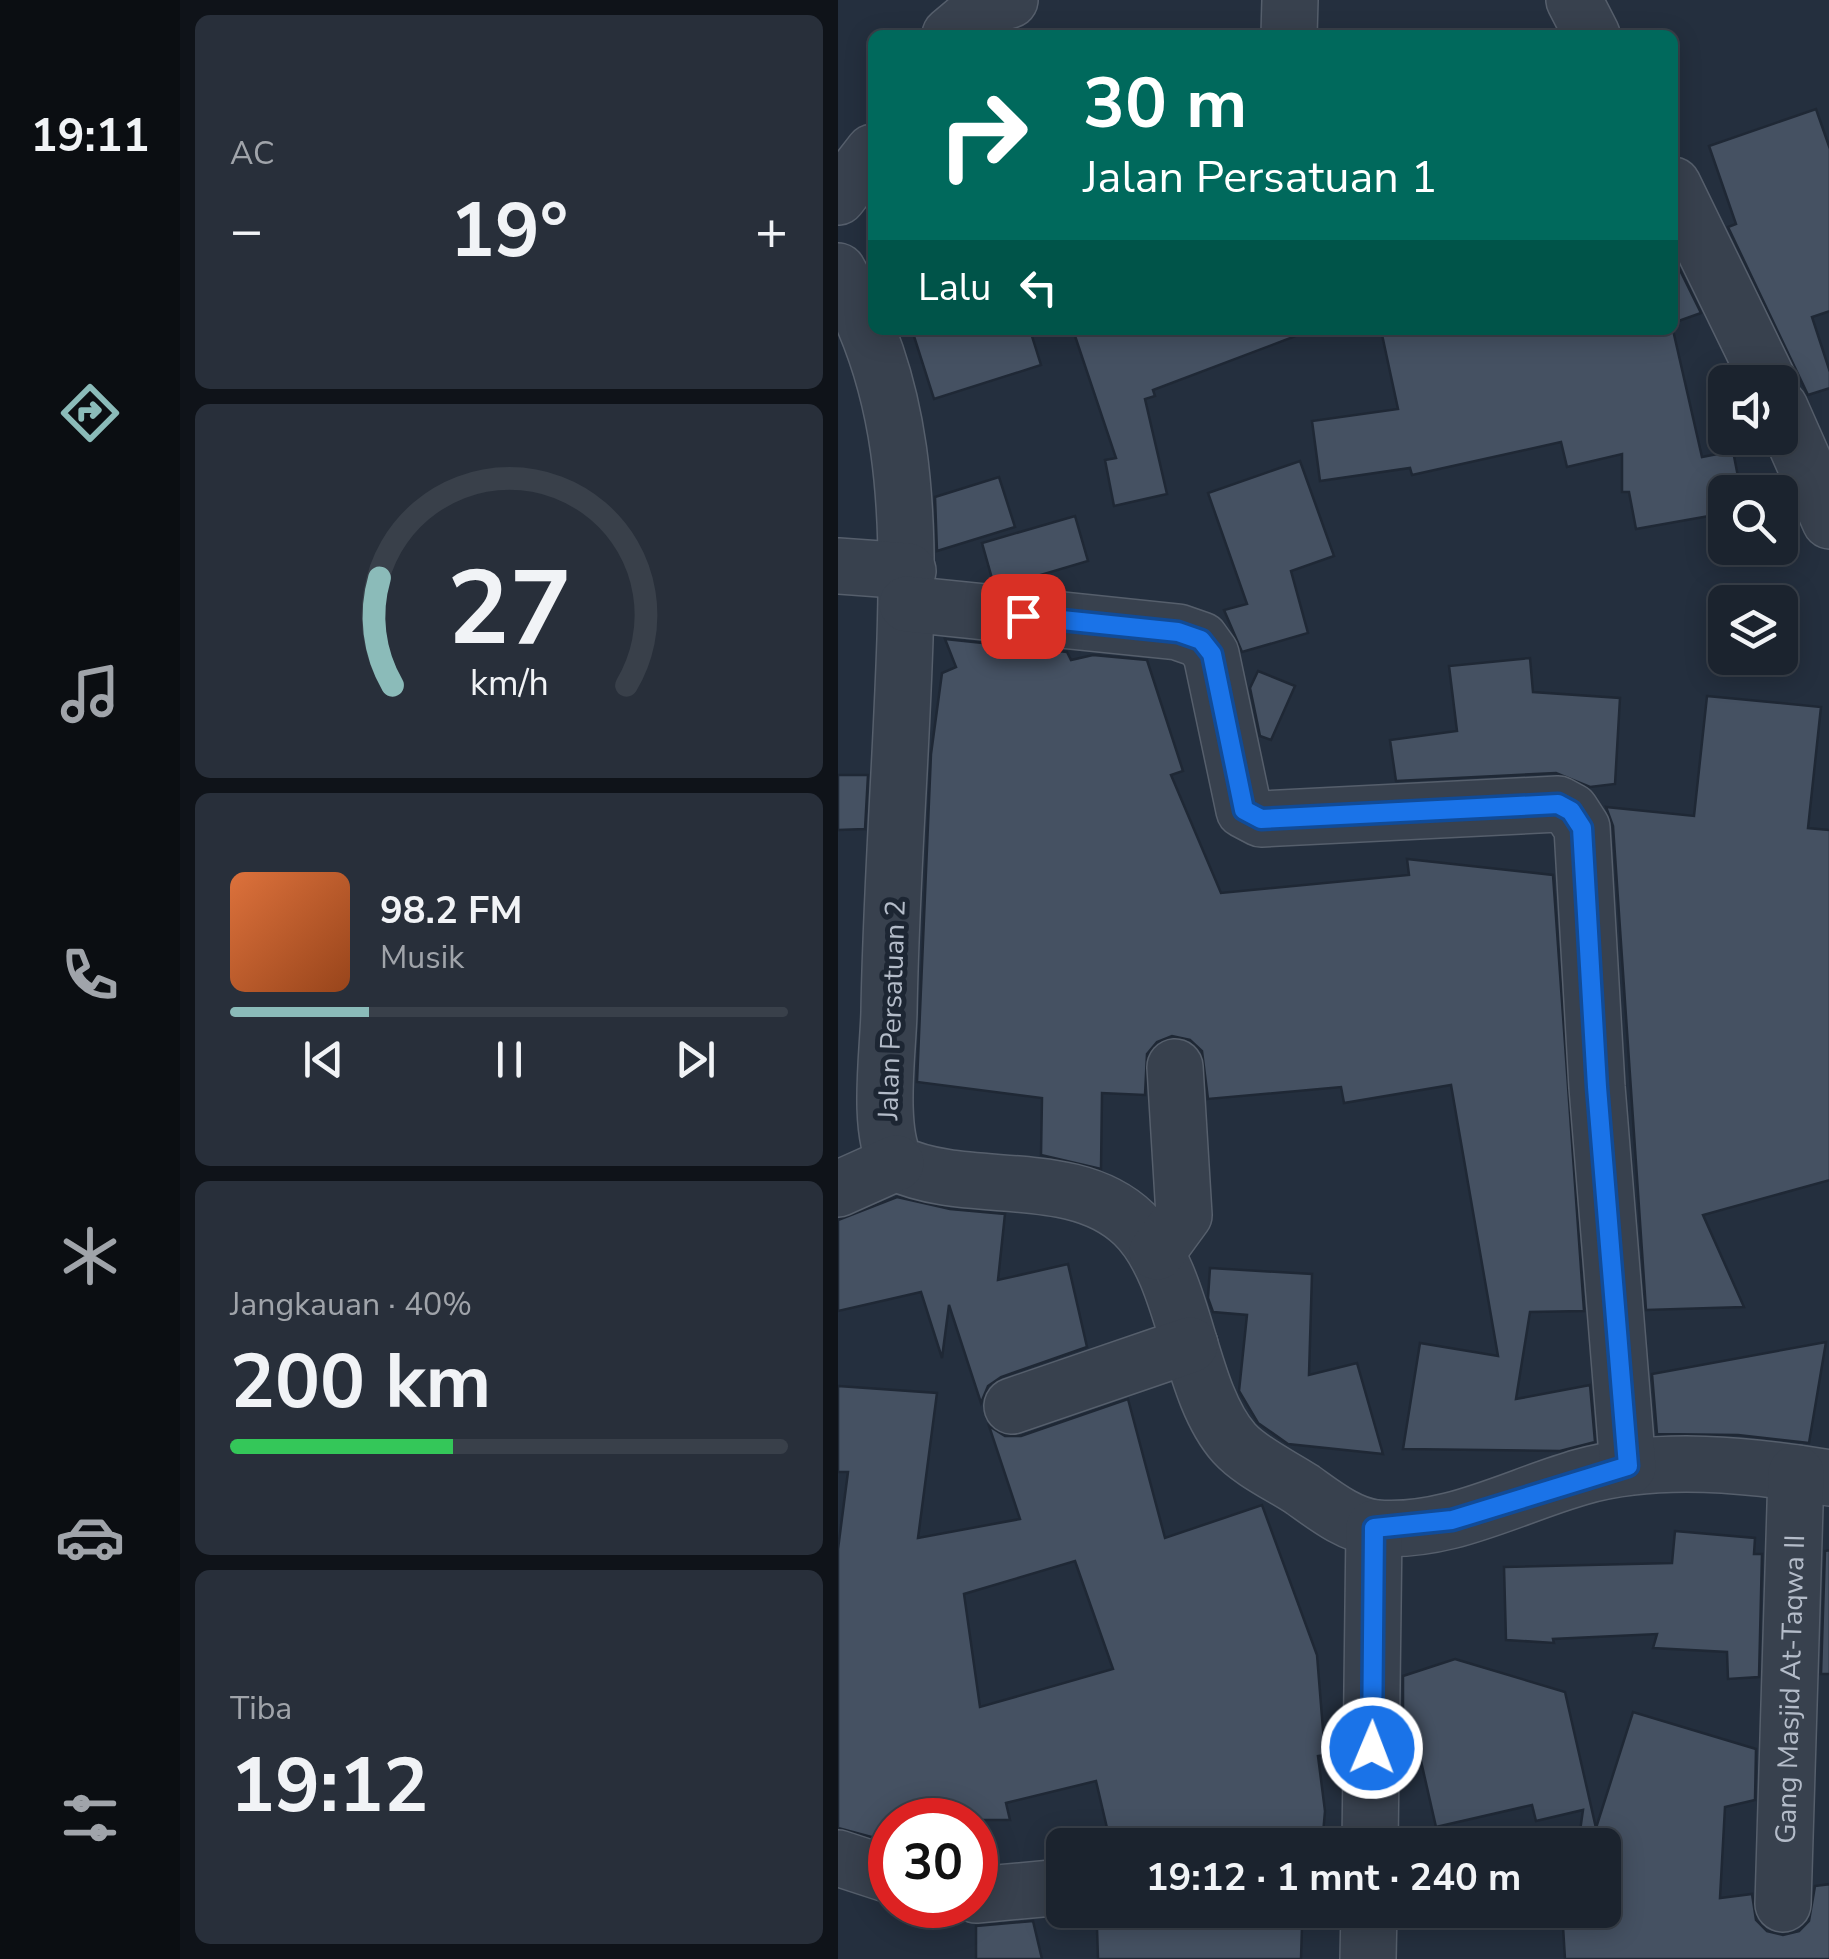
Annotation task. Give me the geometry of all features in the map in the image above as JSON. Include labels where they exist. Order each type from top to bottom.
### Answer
[{"type":"street","points":[[956,30],[982,8],[1010,0]]},
{"type":"street","points":[[1289,30],[1290,0]]},
{"type":"street","points":[[1574,0],[1589,30]]},
{"type":"street","points":[[838,197],[868,158]]},
{"type":"street","points":[[1678,194],[1761,365]]},
{"type":"street","name":"Jalan Persatuan 2","points":[[838,270],[868,331]]},
{"type":"street","name":"Jalan Persatuan 2","points":[[869,335],[896,423],[905,482],[907,587],[889,974],[887,1132],[896,1163]]},
{"type":"street","points":[[1798,449],[1830,522]]},
{"type":"street","points":[[838,566],[907,587],[1178,632],[1201,640],[1212,654],[1244,810],[1261,819],[1558,804],[1571,811],[1582,828],[1597,1087],[1628,1466]]},
{"type":"street","points":[[1157,1252],[1184,1215],[1175,1067]]},
{"type":"street","points":[[838,1188],[896,1163],[927,1174],[1068,1192],[1108,1203],[1134,1224],[1157,1252],[1190,1344],[1234,1444],[1338,1514],[1374,1528],[1452,1520],[1628,1466],[1812,1476]]},
{"type":"street","points":[[1012,1406],[1190,1344]]},
{"type":"street","name":"Gang Masjid At-Taqwa II","points":[[1783,1904],[1812,1476]]},
{"type":"street","points":[[1370,1828],[1374,1528]]},
{"type":"street","points":[[838,1858],[868,1868]]},
{"type":"street","points":[[998,1894],[1046,1889]]},
{"type":"street","points":[[1368,1959],[1369,1928]]},
{"type":"building","points":[[1816,109],[1830,149],[1830,311],[1812,317],[1830,372],[1830,388],[1808,395],[1798,365],[1794,365],[1728,227],[1736,224],[1709,146]]},
{"type":"building","points":[[1678,266],[1701,313],[1678,321]]},
{"type":"building","points":[[914,335],[1032,335],[1041,365],[934,399]]},
{"type":"building","points":[[1075,335],[1298,335],[1153,390],[1155,396],[1145,399],[1167,494],[1114,506],[1105,460],[1116,458]]},
{"type":"building","points":[[1382,335],[1674,335],[1702,457],[1734,455],[1738,475],[1708,475],[1708,516],[1636,529],[1629,492],[1622,492],[1622,454],[1567,467],[1561,442],[1412,475],[1410,468],[1320,481],[1312,421],[1398,409]]},
{"type":"building","points":[[1300,461],[1334,556],[1291,571],[1308,633],[1242,652],[1224,610],[1247,604],[1208,493]]},
{"type":"building","points":[[999,477],[1015,527],[937,551],[935,497]]},
{"type":"building","points":[[1075,516],[1088,561],[1037,576],[1041,586],[993,582],[982,543]]},
{"type":"building","points":[[945,639],[1067,652],[1071,660],[1093,655],[1147,660],[1183,771],[1171,775],[1221,893],[1409,875],[1407,859],[1553,875],[1584,1311],[1530,1312],[1516,1399],[1590,1385],[1595,1442],[1560,1451],[1403,1449],[1420,1343],[1498,1356],[1451,1085],[1344,1103],[1341,1087],[1208,1099],[1202,1051],[1190,1040],[1172,1036],[1157,1042],[1147,1054],[1145,1095],[1102,1093],[1101,1169],[1041,1155],[1042,1098],[917,1082],[931,754],[942,673],[956,667]]},
{"type":"building","points":[[1530,658],[1533,692],[1620,698],[1615,784],[1590,787],[1556,773],[1396,781],[1390,740],[1457,731],[1449,666]]},
{"type":"building","points":[[1258,671],[1295,686],[1271,740],[1260,736],[1250,688]]},
{"type":"building","points":[[1707,696],[1821,707],[1808,828],[1830,830],[1830,1180],[1703,1215],[1744,1307],[1646,1310],[1613,826],[1606,807],[1694,816]]},
{"type":"building","points":[[838,775],[868,775],[865,829],[838,830]]},
{"type":"building","points":[[897,1197],[950,1209],[1005,1214],[998,1280],[1068,1264],[1087,1347],[1001,1377],[988,1386],[981,1403],[949,1305],[942,1358],[921,1292],[838,1311],[838,1220]]},
{"type":"building","points":[[1210,1268],[1312,1274],[1309,1375],[1357,1363],[1383,1454],[1288,1444],[1258,1423],[1239,1391],[1247,1315],[1213,1312],[1208,1298]]},
{"type":"building","points":[[1826,1342],[1809,1443],[1738,1435],[1657,1434],[1652,1374]]},
{"type":"building","points":[[838,1386],[937,1393],[918,1538],[1020,1519],[989,1426],[1005,1436],[1021,1436],[1128,1399],[1165,1538],[1262,1505],[1317,1655],[1325,1755],[1318,1756],[1324,1828],[1107,1828],[1096,1781],[1006,1803],[1010,1820],[998,1820],[998,1798],[868,1798],[868,1836],[838,1828],[838,1549],[848,1472],[838,1472]],"holes":[[[1075,1561],[1113,1669],[980,1707],[964,1594]]]},
{"type":"building","points":[[1675,1531],[1755,1538],[1754,1554],[1762,1554],[1759,1677],[1728,1679],[1727,1652],[1653,1648],[1657,1634],[1553,1639],[1554,1643],[1506,1640],[1504,1567],[1672,1563]]},
{"type":"building","points":[[1830,1550],[1830,1674],[1821,1674],[1825,1551]]},
{"type":"building","points":[[1455,1659],[1565,1692],[1596,1828],[1580,1828],[1583,1810],[1536,1821],[1532,1805],[1436,1827],[1413,1726],[1403,1729],[1403,1676]]},
{"type":"building","points":[[1633,1712],[1756,1749],[1755,1800],[1725,1807],[1720,1898],[1752,1894],[1756,1920],[1767,1931],[1783,1935],[1799,1931],[1809,1921],[1815,1886],[1830,1884],[1830,1959],[1565,1959],[1563,1928],[1621,1928],[1621,1828],[1596,1828]]},
{"type":"building","points":[[1033,1921],[1042,1959],[976,1959],[976,1928],[998,1928],[998,1924]]},
{"type":"building","points":[[1097,1928],[1302,1928],[1301,1959],[1098,1959]]},
{"type":"route","points":[[1023,616],[1178,632],[1201,640],[1212,654],[1244,810],[1261,819],[1558,804],[1571,811],[1582,828],[1597,1087],[1628,1466],[1452,1520],[1374,1528],[1372,1748]]}]
